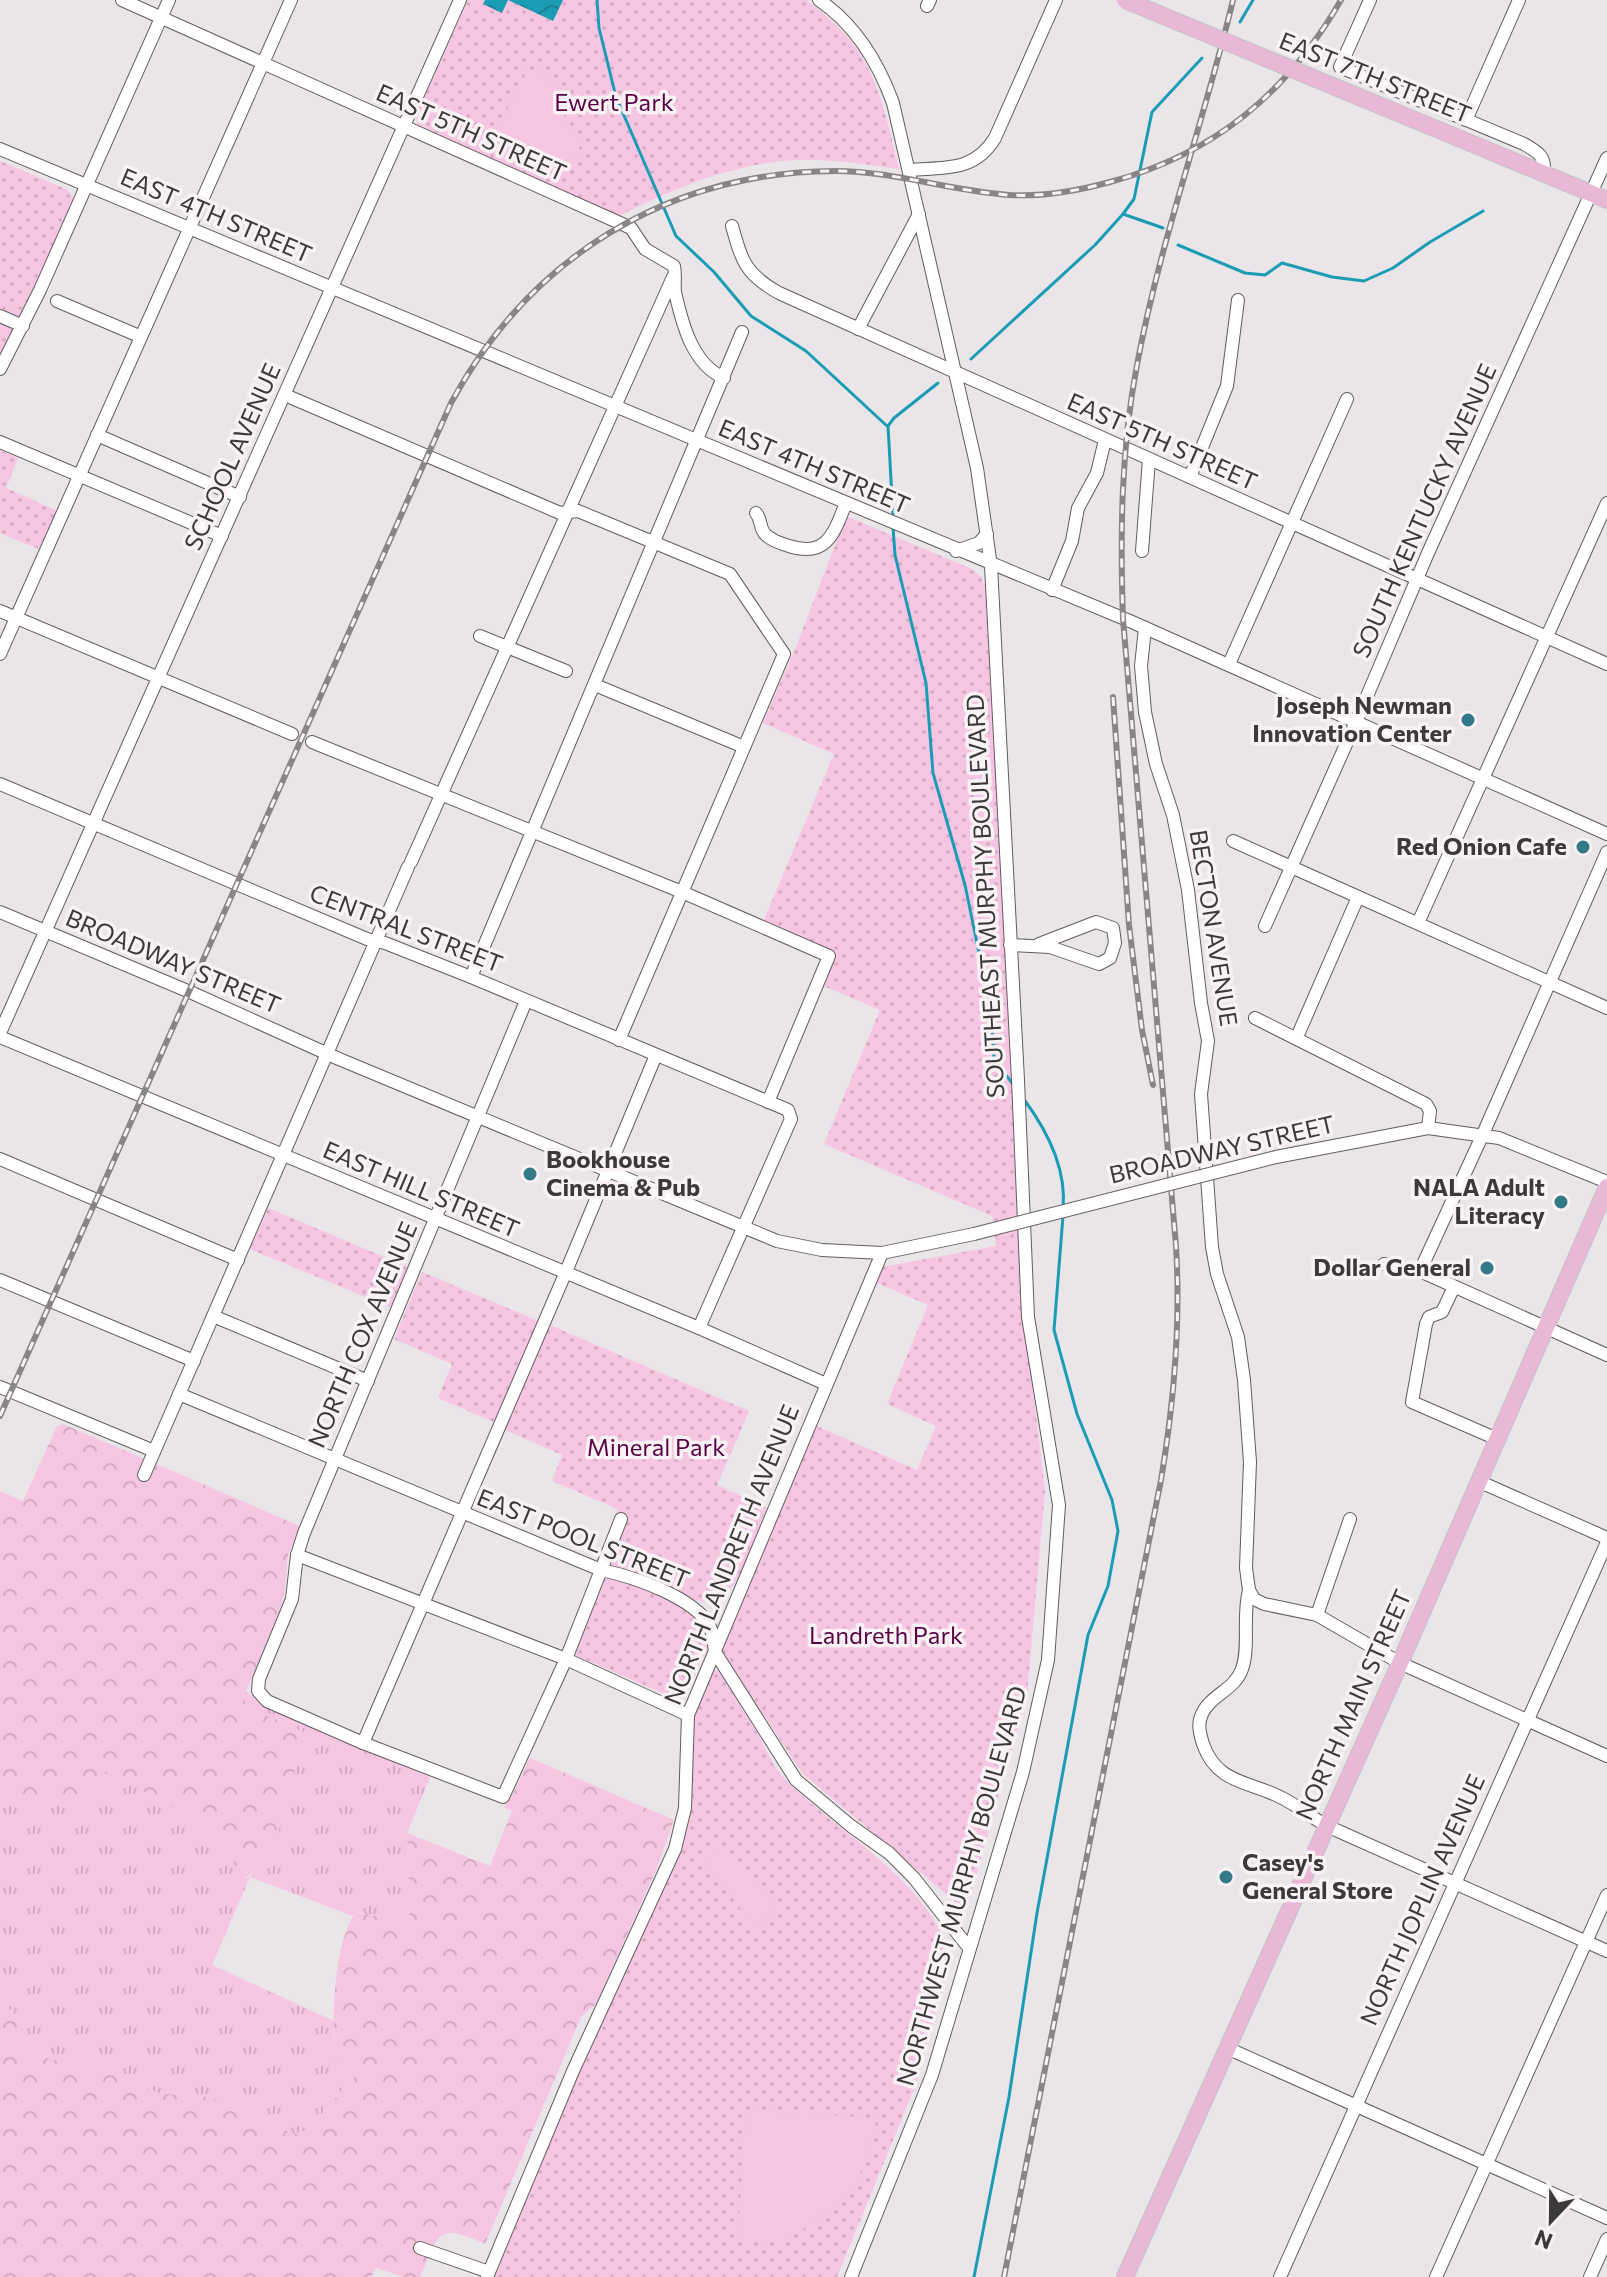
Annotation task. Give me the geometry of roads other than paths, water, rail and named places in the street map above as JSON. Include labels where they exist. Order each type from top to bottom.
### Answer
[{"type":"main road","name":"EAST 7TH STREET","points":[[1125,0],[1599,197]]},
{"type":"main road","name":"NORTH MAIN STREET","points":[[1132,2275],[1227,2048],[1400,1663],[1607,1185]]},
{"type":"street","name":"EAST 5TH STREET","points":[[122,0],[629,227],[645,249],[672,265],[675,273]]},
{"type":"street","points":[[0,369],[23,326],[169,0]]},
{"type":"street","points":[[0,654],[291,0]]},
{"type":"street","name":"SCHOOL AVENUE","points":[[0,1035],[460,0]]},
{"type":"street","name":"SOUTHEAST MURPHY BOULEVARD","points":[[819,0],[849,26],[867,48],[881,71],[893,103],[977,468],[991,566],[1025,1256]]},
{"type":"street","points":[[910,170],[964,165],[985,153],[995,138],[1056,0]]},
{"type":"street","name":"EAST 7TH STREET","points":[[1370,0],[1340,67],[1538,152],[1545,162],[1543,174]]},
{"type":"street","points":[[1466,120],[1519,0]]},
{"type":"street","name":"EAST 4TH STREET","points":[[0,149],[1145,628],[1607,834]]},
{"type":"street","name":"SOUTH KENTUCKY AVENUE","points":[[1265,926],[1418,579],[1599,197],[1607,158]]},
{"type":"street","points":[[858,329],[919,214]]},
{"type":"street","name":"EAST 5TH STREET","points":[[732,226],[744,266],[755,278],[779,293],[1607,664]]},
{"type":"street","points":[[675,273],[676,295],[695,352],[705,366],[724,378]]},
{"type":"street","points":[[144,1475],[410,864],[675,273]]},
{"type":"street","points":[[1190,477],[1227,386],[1238,300]]},
{"type":"street","points":[[57,301],[139,336]]},
{"type":"street","points":[[0,316],[23,326]]},
{"type":"street","points":[[471,977],[742,332]]},
{"type":"street","points":[[285,395],[560,513],[578,511],[730,574],[784,654],[619,1040]]},
{"type":"street","points":[[1229,664],[1347,399]]},
{"type":"street","points":[[97,435],[240,497]]},
{"type":"street","points":[[1052,590],[1072,541],[1078,508],[1097,473],[1105,440]]},
{"type":"street","points":[[0,442],[222,536]]},
{"type":"street","points":[[1142,551],[1149,459]]},
{"type":"street","points":[[756,513],[762,531],[769,537],[798,548],[811,549],[828,540],[846,503]]},
{"type":"street","points":[[1418,923],[1607,503]]},
{"type":"street","points":[[956,551],[979,543],[987,534]]},
{"type":"street","points":[[0,611],[292,734]]},
{"type":"street","name":"BECTON AVENUE","points":[[1145,628],[1141,666],[1145,712],[1156,764],[1173,815],[1188,890],[1208,1041],[1201,1094],[1212,1247],[1217,1274],[1238,1337],[1250,1462],[1246,1568],[1249,1590],[1245,1607],[1242,1671],[1228,1689],[1205,1709],[1199,1729],[1206,1752],[1219,1769],[1234,1780],[1287,1800],[1327,1826]]},
{"type":"street","points":[[480,636],[566,671]]},
{"type":"street","points":[[595,685],[744,747]]},
{"type":"street","points":[[312,742],[682,892],[829,956],[768,1102]]},
{"type":"street","name":"CENTRAL STREET","points":[[0,784],[236,886],[471,977],[788,1110],[791,1119],[743,1228]]},
{"type":"street","points":[[1233,841],[1607,1008]]},
{"type":"street","points":[[1420,1271],[1607,852]]},
{"type":"street","points":[[1297,1037],[1358,897]]},
{"type":"street","name":"BROADWAY STREET","points":[[0,912],[608,1172],[743,1228],[806,1248],[882,1253],[974,1234],[1276,1157],[1428,1128],[1483,1134],[1607,1185]]},
{"type":"street","points":[[1010,945],[1039,944],[1096,922],[1108,924],[1115,936],[1110,958],[1099,964],[1039,944]]},
{"type":"street","name":"NORTH COX AVENUE","points":[[363,1743],[267,1701],[258,1691],[259,1679],[292,1599],[297,1555],[526,1001]]},
{"type":"street","points":[[1255,1018],[1426,1104],[1430,1111],[1428,1128]]},
{"type":"street","name":"EAST HILL STREET","points":[[0,1035],[826,1384]]},
{"type":"street","points":[[621,1519],[566,1659],[503,1797],[363,1743],[656,1055]]},
{"type":"street","points":[[0,1159],[238,1260]]},
{"type":"street","points":[[699,1328],[743,1228]]},
{"type":"street","name":"NORTH LANDRETH AVENUE","points":[[488,2275],[573,2071],[675,1849],[685,1808],[688,1715],[882,1253]]},
{"type":"street","name":"NORTHWEST MURPHY BOULEVARD","points":[[851,2277],[922,2102],[1023,1772],[1048,1660],[1059,1505],[1056,1474],[1032,1352],[1025,1256]]},
{"type":"street","points":[[1384,1264],[1420,1271],[1607,1355]]},
{"type":"street","points":[[0,1280],[194,1361]]},
{"type":"street","points":[[1454,1287],[1442,1312],[1429,1317],[1426,1324],[1412,1402],[1497,1439]]},
{"type":"street","points":[[213,1316],[368,1381]]},
{"type":"street","points":[[0,1387],[154,1451]]},
{"type":"street","name":"EAST POOL STREET","points":[[179,1394],[601,1570],[626,1575],[693,1608],[711,1628],[715,1652],[796,1780],[905,1870],[969,1948]]},
{"type":"street","points":[[1478,1481],[1607,1540]]},
{"type":"street","points":[[1317,1615],[1350,1519]]},
{"type":"street","name":"NORTH JOPLIN AVENUE","points":[[1280,2277],[1607,1540]]},
{"type":"street","points":[[297,1555],[566,1659],[688,1715]]},
{"type":"street","points":[[1249,1590],[1254,1599],[1264,1604],[1317,1615],[1400,1663],[1607,1756]]},
{"type":"street","points":[[1327,1826],[1607,1951]]},
{"type":"street","points":[[1436,2277],[1607,1895]]},
{"type":"street","points":[[1227,2048],[1607,2218]]},
{"type":"street","points":[[1590,2277],[1607,2239]]},
{"type":"street","points":[[420,2248],[488,2275]]},
{"type":"water","points":[[485,0],[508,0],[502,13],[483,4]]},
{"type":"water","points":[[508,0],[563,0],[553,21]]},
{"type":"waterway","points":[[597,0],[599,28],[616,97],[676,236],[714,272],[751,316],[806,351],[887,426]]},
{"type":"waterway","points":[[1240,22],[1253,0]]},
{"type":"waterway","points":[[971,359],[1095,245],[1123,214],[1134,199],[1152,112],[1202,58]]},
{"type":"waterway","points":[[1178,245],[1245,273],[1265,275],[1282,263],[1332,277],[1364,281],[1393,268],[1483,211]]},
{"type":"waterway","points":[[1123,214],[1163,228]]},
{"type":"waterway","points":[[893,516],[888,426],[938,383]]},
{"type":"waterway","points":[[893,527],[895,555],[926,683],[933,773],[965,885],[991,1011],[994,1058],[1014,1086]]},
{"type":"waterway","points":[[1023,1098],[1054,1150],[1062,1179],[1063,1209]]},
{"type":"waterway","points":[[974,2277],[1009,2097],[1037,1913],[1088,1635],[1108,1586],[1118,1531],[1112,1500],[1077,1414],[1054,1330],[1063,1216]]},
{"type":"railway","points":[[1004,2277],[1161,1480],[1173,1393],[1178,1305],[1176,1246],[1123,619],[1123,491],[1132,396],[1147,319],[1233,0]]},
{"type":"railway","points":[[0,1416],[451,403],[483,351],[521,305],[563,266],[610,233],[661,206],[716,187],[774,175],[835,171],[879,174],[987,193],[1034,195],[1085,188],[1148,170],[1183,155],[1245,115],[1297,63],[1341,0]]},
{"type":"railway","points":[[1113,697],[1129,925],[1142,1030],[1153,1085]]},
{"type":"place","name":"Joseph Newman Innovation Center","points":[[1468,720]]},
{"type":"place","name":"Red Onion Cafe","points":[[1583,847]]},
{"type":"place","name":"Bookhouse Cinema & Pub","points":[[530,1174]]},
{"type":"place","name":"NALA Adult Literacy","points":[[1561,1202]]},
{"type":"place","name":"Dollar General","points":[[1487,1268]]},
{"type":"place","name":"Casey's General Store","points":[[1226,1877]]},
{"type":"park label","name":"Ewert Park","points":[[614,103]]},
{"type":"park label","name":"Mineral Park","points":[[656,1448]]},
{"type":"park label","name":"Landreth Park","points":[[886,1636]]}]
